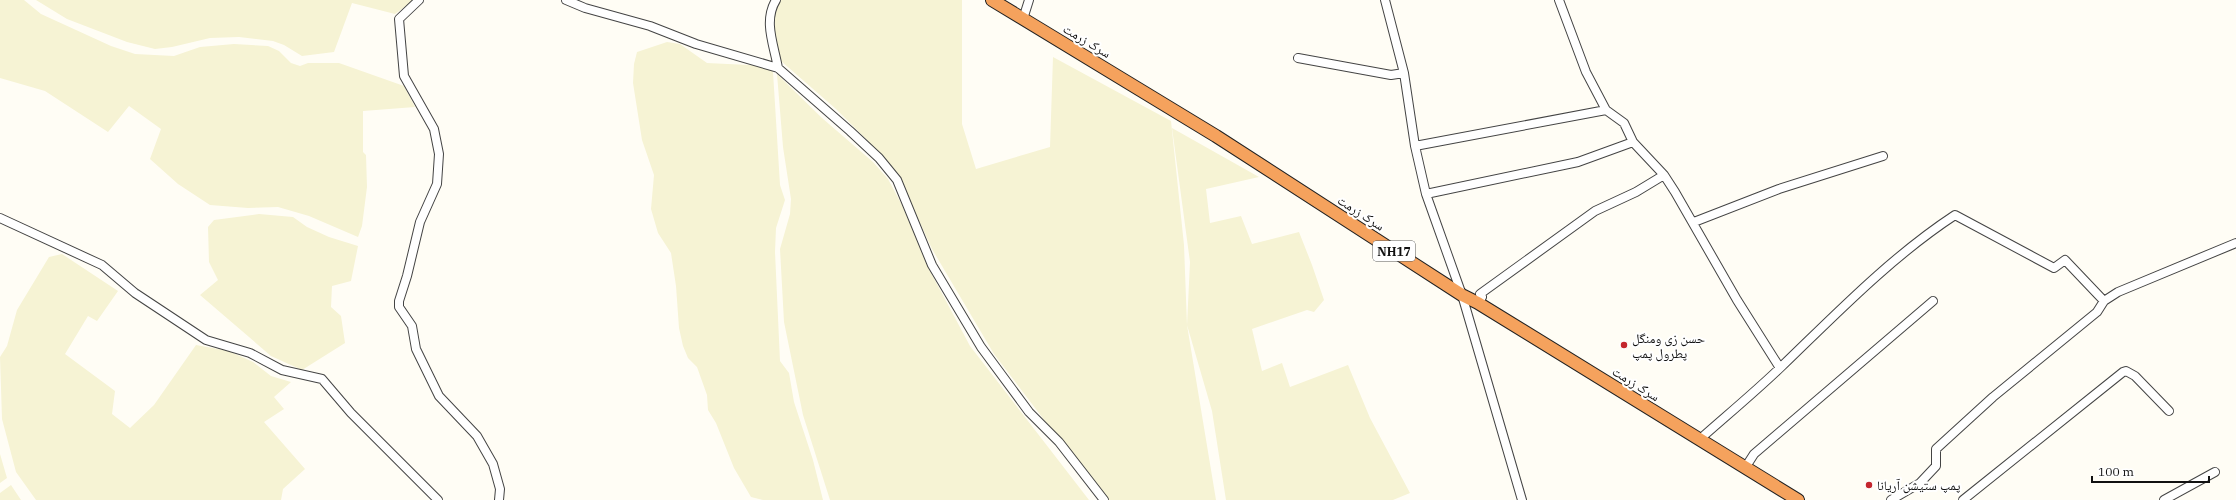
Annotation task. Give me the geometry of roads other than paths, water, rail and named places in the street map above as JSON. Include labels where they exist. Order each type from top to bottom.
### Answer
[{"type":"highway","name":"سرک زرمت","points":[[992,0],[1216,136],[1462,295],[1478,303],[1798,500]]},
{"type":"street","points":[[419,0],[399,19],[404,76],[434,129],[439,154],[437,184],[420,222],[407,276],[399,301],[399,307],[412,326],[416,349],[439,396],[478,436],[493,464],[500,489],[499,500]]},
{"type":"street","points":[[566,0],[585,8],[650,26],[696,44],[736,57],[769,64],[778,68],[879,158],[897,180],[932,265],[981,347],[1029,412],[1059,442],[1104,500]]},
{"type":"street","points":[[776,0],[771,9],[769,24],[778,68]]},
{"type":"street","points":[[1023,19],[1029,0]]},
{"type":"street","points":[[1385,0],[1404,73],[1415,146],[1426,194],[1462,295],[1522,500]]},
{"type":"street","points":[[1559,0],[1586,72],[1606,110],[1624,123],[1633,142],[1664,176],[1694,222],[1737,300],[1780,368]]},
{"type":"street","points":[[1298,58],[1391,75],[1404,73]]},
{"type":"street","points":[[1415,146],[1606,110]]},
{"type":"street","points":[[1426,194],[1578,162],[1633,142]]},
{"type":"street","points":[[1694,222],[1779,189],[1883,156]]},
{"type":"street","points":[[1478,303],[1482,296],[1480,294],[1595,211],[1636,192],[1664,176]]},
{"type":"street","points":[[1699,440],[1780,368],[1846,304],[1932,230],[1955,215],[2054,268],[2065,260],[2104,301]]},
{"type":"street","points":[[0,218],[102,265],[135,293],[206,340],[250,353],[282,370],[322,379],[351,413],[438,500]]},
{"type":"street","points":[[1891,500],[1920,482],[1936,466],[1936,449],[1993,397],[2097,312],[2104,301],[2139,283],[2236,243]]},
{"type":"street","points":[[1745,468],[1754,454],[1933,301]]},
{"type":"street","points":[[1963,500],[2123,372],[2126,371],[2134,376],[2169,410]]},
{"type":"street","points":[[2164,500],[2215,472]]},
{"type":"place","name":"حسن زی ومنگل پطرول پمپ","points":[[1624,345]]},
{"type":"place","name":"پمپ ستیشن آریانا","points":[[1869,485]]}]
